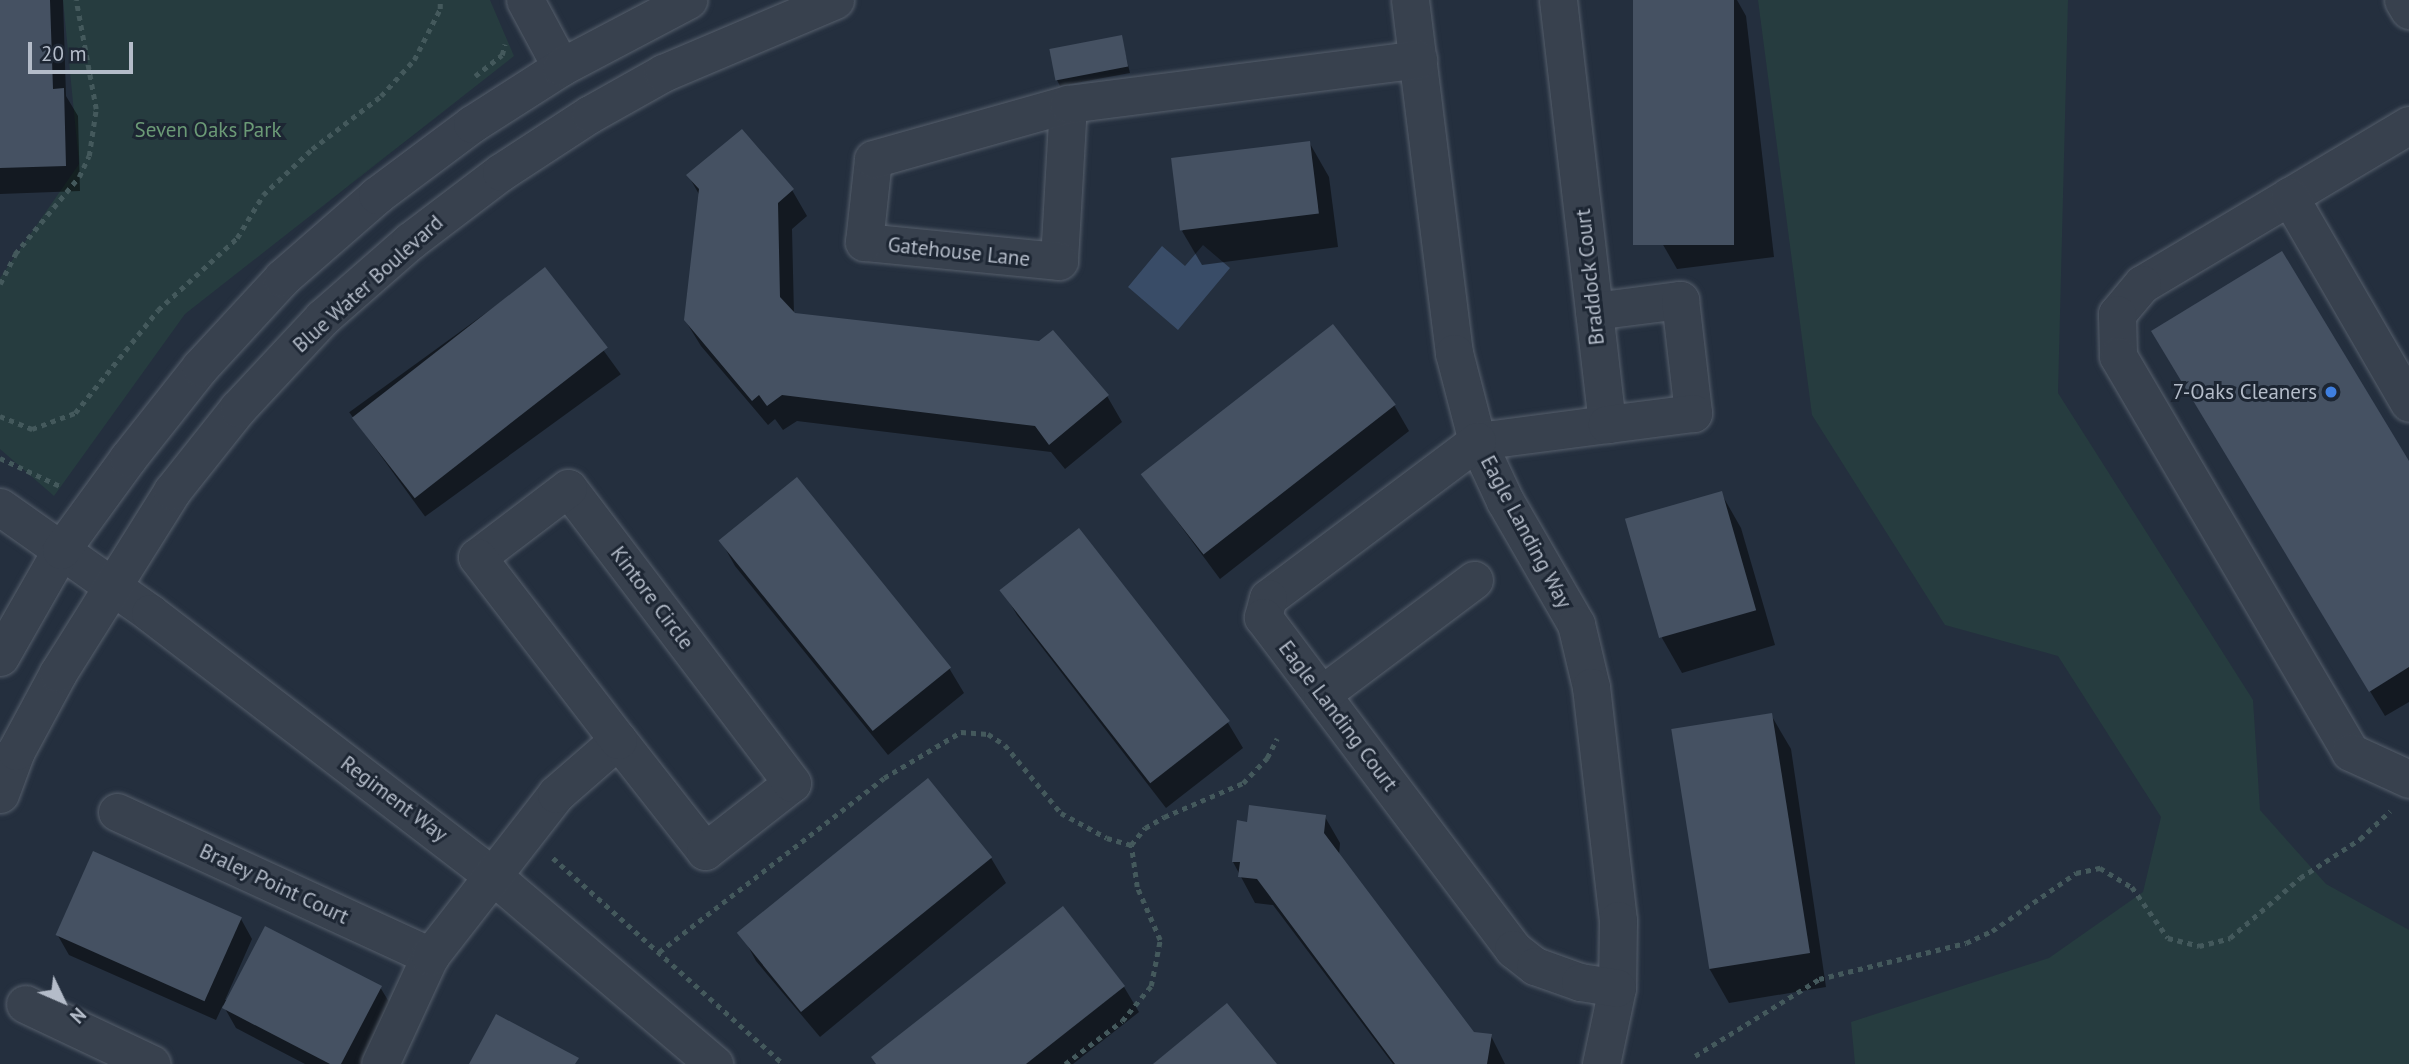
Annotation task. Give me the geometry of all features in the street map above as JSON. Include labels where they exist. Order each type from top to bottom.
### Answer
[{"type":"street","points":[[524,0],[561,67]]},
{"type":"street","points":[[0,657],[61,550],[200,367],[282,278],[377,195],[471,124],[561,67],[688,0]]},
{"type":"street","name":"Blue Water Boulevard","points":[[0,794],[16,751],[110,585],[172,491],[238,408],[322,318],[410,241],[501,172],[590,114],[663,73],[835,0]]},
{"type":"street","name":"Eagle Landing Way","points":[[1410,0],[1454,353],[1477,442],[1505,501],[1576,624],[1591,687],[1618,920],[1617,988],[1601,1064]]},
{"type":"street","name":"Braddock Court","points":[[1558,0],[1606,424]]},
{"type":"street","points":[[2403,0],[2409,10]]},
{"type":"street","name":"Gatehouse Lane","points":[[1068,104],[1059,261],[864,242],[873,159],[1068,104],[1418,59]]},
{"type":"street","points":[[2403,792],[2350,752],[2118,356],[2117,314],[2142,284],[2409,125]]},
{"type":"street","points":[[2289,196],[2409,403]]},
{"type":"street","points":[[1477,442],[1693,413],[1680,300],[1594,311]]},
{"type":"street","name":"Eagle Landing Court","points":[[1477,442],[1268,597],[1263,617],[1513,950],[1535,966],[1580,982],[1617,988]]},
{"type":"street","name":"Kintore Circle","points":[[568,488],[792,783],[705,852],[618,740],[477,557],[568,488]]},
{"type":"street","name":"Regiment Way","points":[[0,508],[110,585],[492,874],[714,1064]]},
{"type":"street","points":[[1322,694],[1474,580]]},
{"type":"street","points":[[380,1064],[430,956],[556,794],[618,740]]},
{"type":"street","name":"Braley Point Court","points":[[117,812],[430,956]]},
{"type":"street","points":[[25,1004],[152,1064]]},
{"type":"path","points":[[0,284],[15,254],[79,177],[89,156],[96,109],[76,0]]},
{"type":"path","points":[[0,416],[32,429],[75,413],[158,310],[237,238],[263,195],[312,149],[381,96],[414,60],[440,9],[440,0]]},
{"type":"path","points":[[0,458],[65,488]]},
{"type":"path","points":[[659,952],[884,778],[961,732],[988,734],[1004,745],[1061,813],[1107,838],[1131,845]]},
{"type":"path","points":[[1131,845],[1164,817],[1243,783],[1267,758],[1277,738]]},
{"type":"path","points":[[1695,1056],[1819,979],[1954,946],[1992,931],[2076,873],[2100,868],[2132,887],[2168,938],[2199,946],[2230,938],[2300,878],[2360,839],[2403,792]]},
{"type":"path","points":[[523,836],[544,857],[552,856],[583,890],[659,952],[783,1064]]},
{"type":"path","points":[[1065,1064],[1122,1021],[1152,986],[1160,940],[1137,887],[1131,845]]},
{"type":"green space","name":"Seven Oaks Park","points":[[63,0],[490,0],[514,56],[185,314],[54,496],[0,449],[0,278],[79,164]]},
{"type":"green space","points":[[1758,0],[2068,0],[2058,393],[2253,700],[2260,810],[2326,884],[2409,930],[2409,1064],[1855,1064],[1851,1022],[2049,958],[2143,892],[2161,817],[2058,656],[1945,625],[1812,415]]},
{"type":"water","points":[[1203,245],[1230,268],[1178,330],[1128,287],[1162,246],[1185,266]]},
{"type":"building","points":[[0,0],[50,0],[53,89],[64,88],[66,166],[0,168]]},
{"type":"building","points":[[1633,0],[1734,0],[1734,245],[1633,245]]},
{"type":"building","points":[[1122,35],[1128,66],[1055,81],[1049,49]]},
{"type":"building","points":[[742,129],[794,189],[778,203],[780,297],[795,313],[1039,341],[1053,330],[1109,395],[1049,445],[1035,426],[782,395],[767,406],[759,395],[752,401],[684,320],[699,189],[686,175]]},
{"type":"building","points":[[1310,141],[1319,213],[1180,231],[1171,158]]},
{"type":"building","points":[[2282,251],[2409,461],[2409,667],[2369,692],[2151,331]]},
{"type":"building","points":[[545,267],[608,347],[415,498],[352,418]]},
{"type":"building","points":[[1333,324],[1396,404],[1204,555],[1141,474]]},
{"type":"building","points":[[797,477],[951,667],[873,731],[719,541]]},
{"type":"building","points":[[1722,491],[1756,610],[1659,638],[1625,519]]},
{"type":"building","points":[[1079,528],[1230,721],[1150,783],[999,590]]},
{"type":"building","points":[[1772,713],[1810,953],[1709,969],[1671,729]]},
{"type":"building","points":[[928,778],[992,857],[801,1012],[737,933]]},
{"type":"building","points":[[1249,805],[1326,815],[1324,833],[1474,1032],[1492,1034],[1487,1064],[1395,1064],[1257,879],[1238,877],[1240,862],[1232,862],[1237,820],[1247,822]]},
{"type":"building","points":[[93,851],[242,917],[204,1001],[56,935]]},
{"type":"building","points":[[1063,906],[1125,986],[1026,1064],[876,1064],[871,1057]]},
{"type":"building","points":[[265,926],[382,986],[341,1064],[330,1064],[222,1008]]},
{"type":"building","points":[[1227,1003],[1277,1064],[1153,1064]]},
{"type":"building","points":[[496,1014],[579,1058],[575,1064],[469,1064]]},
{"type":"place","name":"7-Oaks Cleaners","points":[[2331,392]]}]
